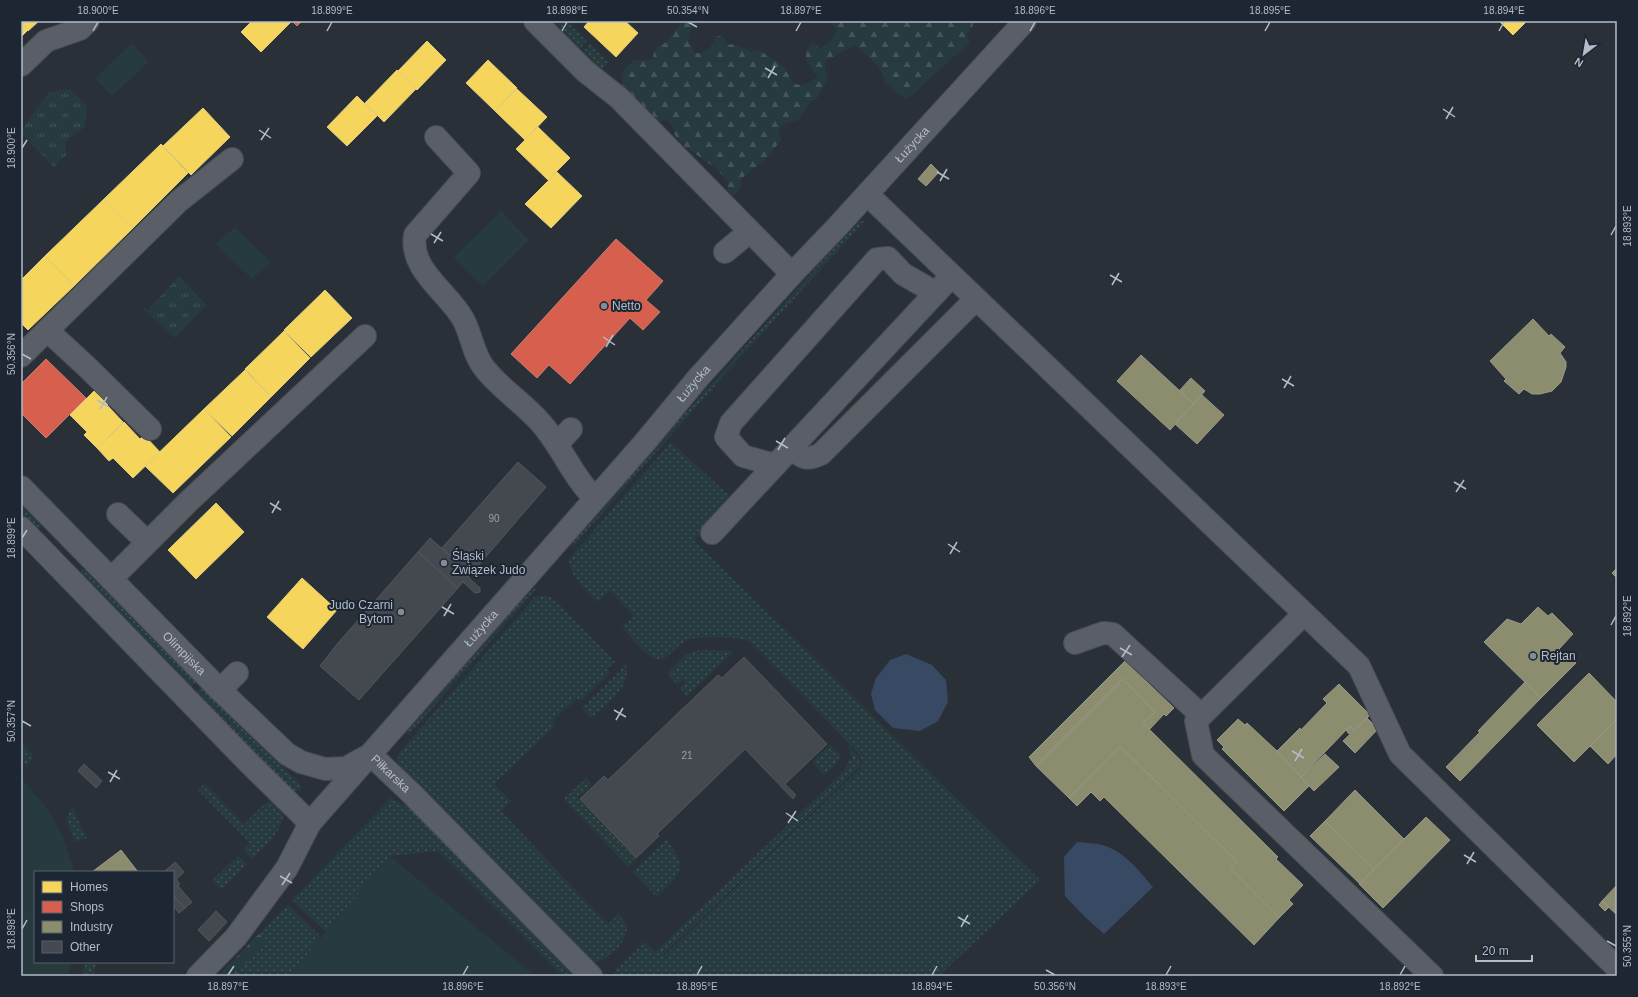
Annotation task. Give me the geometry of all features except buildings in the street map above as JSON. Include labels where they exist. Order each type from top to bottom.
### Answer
[{"type":"street","points":[[21,65],[46,41],[80,29],[88,21]]},
{"type":"street","points":[[535,21],[585,71],[618,98],[792,274]]},
{"type":"street","name":"Łużycka","points":[[371,755],[545,564],[595,498],[698,378],[1025,21]]},
{"type":"street","points":[[436,136],[469,173],[416,235],[414,243],[416,255],[437,287],[455,305],[464,320],[474,348],[485,368],[540,422],[564,436],[587,490],[595,498]]},
{"type":"street","points":[[21,356],[179,201],[232,159]]},
{"type":"street","points":[[867,194],[1359,666],[1400,754],[1617,968]]},
{"type":"street","points":[[725,252],[749,232]]},
{"type":"street","points":[[775,465],[743,456],[726,437],[731,423],[877,259],[888,258],[903,274],[936,293]]},
{"type":"street","points":[[712,533],[952,277]]},
{"type":"street","points":[[790,449],[801,457],[810,459],[821,454],[976,299]]},
{"type":"street","points":[[48,331],[150,429]]},
{"type":"street","points":[[111,579],[189,501],[365,336]]},
{"type":"street","name":"Olimpijska","points":[[21,487],[220,690],[287,754],[301,762],[325,769],[346,768],[371,755]]},
{"type":"street","points":[[118,514],[148,542]]},
{"type":"street","points":[[21,528],[190,703],[310,823]]},
{"type":"street","points":[[51,559],[72,539]]},
{"type":"street","points":[[1304,614],[1196,721],[1203,756],[1432,976]]},
{"type":"street","points":[[1075,643],[1103,633],[1113,634],[1201,715]]},
{"type":"street","points":[[220,690],[237,673]]},
{"type":"street","name":"Piłkarska","points":[[198,976],[236,937],[286,868],[310,823],[371,755],[596,975]]},
{"type":"green space","points":[[552,21],[567,21],[587,41],[577,52],[549,24]]},
{"type":"green space","points":[[683,21],[701,21],[690,31],[688,40],[695,53],[701,53],[711,48],[714,39],[718,36],[723,37],[728,44],[737,45],[752,52],[759,50],[784,67],[794,84],[804,85],[818,77],[806,60],[806,50],[812,43],[820,48],[830,42],[837,30],[830,21],[974,21],[972,28],[966,35],[970,42],[912,95],[904,98],[885,82],[884,76],[878,66],[855,45],[825,61],[827,81],[818,97],[811,102],[798,120],[784,124],[778,129],[781,139],[773,151],[741,179],[741,188],[733,196],[727,189],[728,182],[717,169],[684,146],[674,134],[673,126],[667,120],[658,122],[623,86],[621,76],[626,67],[634,60],[643,61],[652,59],[656,47],[667,42]]},
{"type":"green space","points":[[132,43],[149,62],[112,96],[95,78]]},
{"type":"green space","points":[[590,44],[608,63],[601,70],[594,69],[580,54]]},
{"type":"green space","points":[[69,89],[86,104],[86,126],[66,141],[66,155],[54,167],[21,133],[21,130],[49,92]]},
{"type":"green space","points":[[501,211],[529,240],[483,286],[454,257]]},
{"type":"green space","points":[[866,220],[727,372],[570,550],[574,541],[582,530],[643,460],[857,222]]},
{"type":"green space","points":[[235,227],[270,262],[252,279],[216,244]]},
{"type":"green space","points":[[179,276],[207,305],[175,338],[139,305],[148,310]]},
{"type":"green space","points":[[671,442],[734,500],[694,541],[1040,880],[939,976],[613,976],[617,969],[645,942],[655,952],[844,771],[852,758],[848,745],[860,759],[860,767],[663,955],[664,956],[861,768],[862,764],[858,753],[760,651],[749,642],[740,639],[707,637],[692,639],[683,642],[669,655],[662,659],[658,659],[643,651],[622,627],[634,616],[610,591],[598,602],[584,588],[572,572],[569,559]]},
{"type":"green space","points":[[21,499],[41,519],[42,525],[39,530],[34,530],[21,517]]},
{"type":"green space","points":[[86,568],[198,680],[190,688],[80,577],[81,571]]},
{"type":"green space","points":[[538,587],[409,735],[406,732],[526,594]]},
{"type":"green space","points":[[548,596],[557,602],[615,662],[607,669],[610,673],[581,701],[577,698],[552,722],[555,726],[494,784],[511,801],[501,811],[598,914],[608,924],[618,914],[626,924],[627,930],[622,942],[613,952],[597,962],[588,960],[402,771],[398,762],[399,753],[535,597]]},
{"type":"green space","points":[[699,650],[734,651],[687,696],[680,688],[686,682],[684,679],[677,685],[667,674],[687,654]]},
{"type":"green space","points":[[626,665],[627,673],[622,688],[591,718],[582,708]]},
{"type":"green space","points":[[203,685],[299,783],[302,787],[300,790],[292,792],[195,693]]},
{"type":"green space","points":[[21,742],[33,755],[28,767],[21,760]]},
{"type":"green space","points":[[830,745],[840,755],[836,764],[824,775],[812,762]]},
{"type":"green space","points":[[21,778],[45,806],[62,834],[74,871],[34,871],[34,963],[72,963],[68,976],[21,976]]},
{"type":"green space","points":[[586,778],[592,785],[578,798],[636,860],[628,867],[564,799]]},
{"type":"green space","points":[[205,783],[244,824],[264,804],[273,800],[284,811],[283,819],[277,832],[268,844],[252,859],[243,850],[250,843],[198,790]]},
{"type":"green space","points":[[391,798],[415,811],[578,976],[562,976],[438,851],[390,856],[326,932],[292,900]]},
{"type":"green space","points":[[72,807],[87,838],[76,842],[66,820]]},
{"type":"green space","points":[[666,840],[678,858],[680,865],[676,877],[657,897],[633,872]]},
{"type":"green space","points":[[238,856],[247,864],[221,890],[212,880]]},
{"type":"green space","points":[[390,856],[535,976],[289,976]]},
{"type":"green space","points":[[288,905],[321,937],[289,976],[234,976],[267,942],[259,934]]},
{"type":"green space","points":[[259,934],[267,942],[234,976],[218,976]]},
{"type":"green space","points":[[85,963],[97,963],[93,976],[81,976]]},
{"type":"water","points":[[906,654],[932,665],[946,680],[948,702],[938,721],[920,731],[893,728],[875,710],[871,694],[876,678],[890,660]]},
{"type":"water","points":[[1077,842],[1103,845],[1118,852],[1137,869],[1153,887],[1104,934],[1065,896],[1064,857]]},
{"type":"place","name":"Netto","points":[[604,306]]},
{"type":"place","name":"Śląski Związek Judo","points":[[444,563]]},
{"type":"place","name":"Judo Czarni Bytom","points":[[401,612]]},
{"type":"place","name":"Rejtan","points":[[1533,656]]}]
